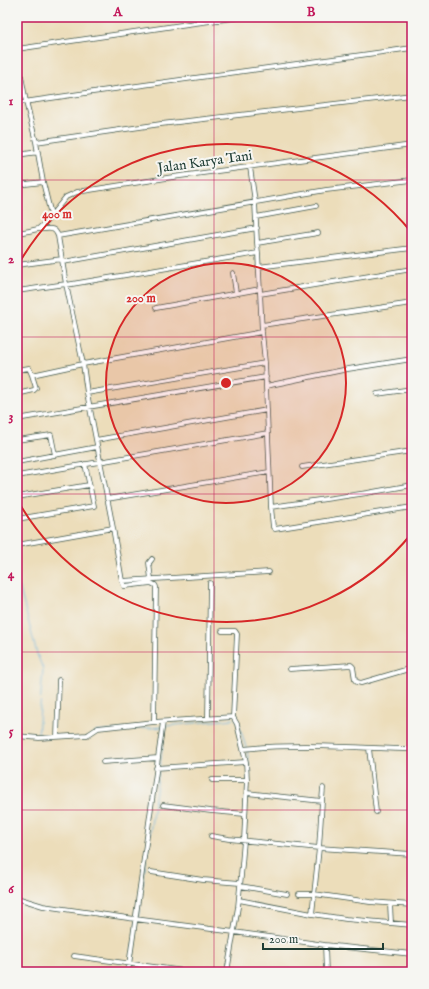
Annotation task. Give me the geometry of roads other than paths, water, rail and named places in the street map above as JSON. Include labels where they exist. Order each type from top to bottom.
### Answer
[{"type":"street","points":[[17,49],[241,17]]},
{"type":"street","points":[[17,103],[412,48]]},
{"type":"street","points":[[17,56],[51,215]]},
{"type":"street","points":[[36,142],[161,124],[412,95]]},
{"type":"street","name":"Jalan Karya Tani","points":[[38,229],[66,197],[77,192],[173,177],[412,145]]},
{"type":"street","points":[[17,155],[38,152]]},
{"type":"street","points":[[250,167],[257,228],[273,527],[275,529],[412,507]]},
{"type":"street","points":[[58,236],[326,190],[412,180]]},
{"type":"street","points":[[17,185],[43,182]]},
{"type":"street","points":[[256,217],[316,206]]},
{"type":"street","points":[[17,266],[257,228]]},
{"type":"street","points":[[17,233],[29,232],[38,229],[54,229],[58,236],[122,582],[124,586],[151,583],[156,587],[154,722]]},
{"type":"street","points":[[257,243],[318,233]]},
{"type":"street","points":[[258,267],[412,248]]},
{"type":"street","points":[[17,291],[258,253]]},
{"type":"street","points":[[260,294],[412,269]]},
{"type":"street","points":[[233,273],[236,292]]},
{"type":"street","points":[[156,308],[236,292],[260,289]]},
{"type":"street","points":[[262,325],[412,303]]},
{"type":"street","points":[[32,375],[82,364],[262,332]]},
{"type":"street","points":[[266,386],[348,369],[412,359]]},
{"type":"street","points":[[87,393],[265,363]]},
{"type":"street","points":[[17,370],[30,369],[35,389],[17,394]]},
{"type":"street","points":[[17,419],[266,377]]},
{"type":"street","points":[[377,394],[412,389]]},
{"type":"street","points":[[96,440],[267,410]]},
{"type":"street","points":[[17,476],[268,433]]},
{"type":"street","points":[[17,440],[51,435],[55,455]]},
{"type":"street","points":[[17,462],[97,447]]},
{"type":"street","points":[[302,467],[412,450]]},
{"type":"street","points":[[17,519],[94,506],[85,464]]},
{"type":"street","points":[[107,498],[270,472]]},
{"type":"street","points":[[17,497],[90,485]]},
{"type":"street","points":[[271,507],[412,485]]},
{"type":"street","points":[[17,545],[113,528]]},
{"type":"street","points":[[151,579],[149,563],[152,559]]},
{"type":"street","points":[[122,582],[269,572]]},
{"type":"street","points":[[208,718],[210,583]]},
{"type":"street","points":[[222,631],[235,631],[237,634],[233,717],[237,724],[245,748],[247,780],[239,900],[227,972]]},
{"type":"street","points":[[290,669],[351,665],[353,667],[355,680],[361,683],[412,668]]},
{"type":"street","points":[[57,737],[58,680]]},
{"type":"street","points":[[17,736],[39,738],[87,735],[98,728],[154,722],[233,717]]},
{"type":"street","points":[[128,972],[163,722]]},
{"type":"street","points":[[245,748],[300,746],[412,749]]},
{"type":"street","points":[[369,748],[376,812]]},
{"type":"street","points":[[103,762],[158,758]]},
{"type":"street","points":[[156,768],[246,762]]},
{"type":"street","points":[[212,780],[247,780]]},
{"type":"street","points":[[312,914],[319,848],[323,788]]},
{"type":"street","points":[[247,793],[322,801]]},
{"type":"street","points":[[163,805],[193,810],[245,814]]},
{"type":"street","points":[[211,836],[319,848],[412,854]]},
{"type":"street","points":[[151,872],[240,885],[287,894]]},
{"type":"street","points":[[299,894],[314,894],[353,900],[412,905]]},
{"type":"street","points":[[17,898],[43,906],[325,945],[412,954]]},
{"type":"street","points":[[239,900],[346,919],[412,925]]},
{"type":"street","points":[[390,904],[391,923]]},
{"type":"street","points":[[325,945],[326,972]]},
{"type":"street","points":[[74,956],[192,972]]},
{"type":"waterway","points":[[17,578],[37,654],[43,669],[38,737]]},
{"type":"waterway","points":[[165,726],[233,719]]},
{"type":"waterway","points":[[236,719],[238,721],[246,748]]},
{"type":"waterway","points":[[95,732],[162,727]]},
{"type":"waterway","points":[[160,765],[165,727]]},
{"type":"waterway","points":[[247,751],[250,772]]},
{"type":"waterway","points":[[138,918],[159,769]]},
{"type":"waterway","points":[[132,962],[137,921]]},
{"type":"waterway","points":[[130,972],[131,965]]}]
